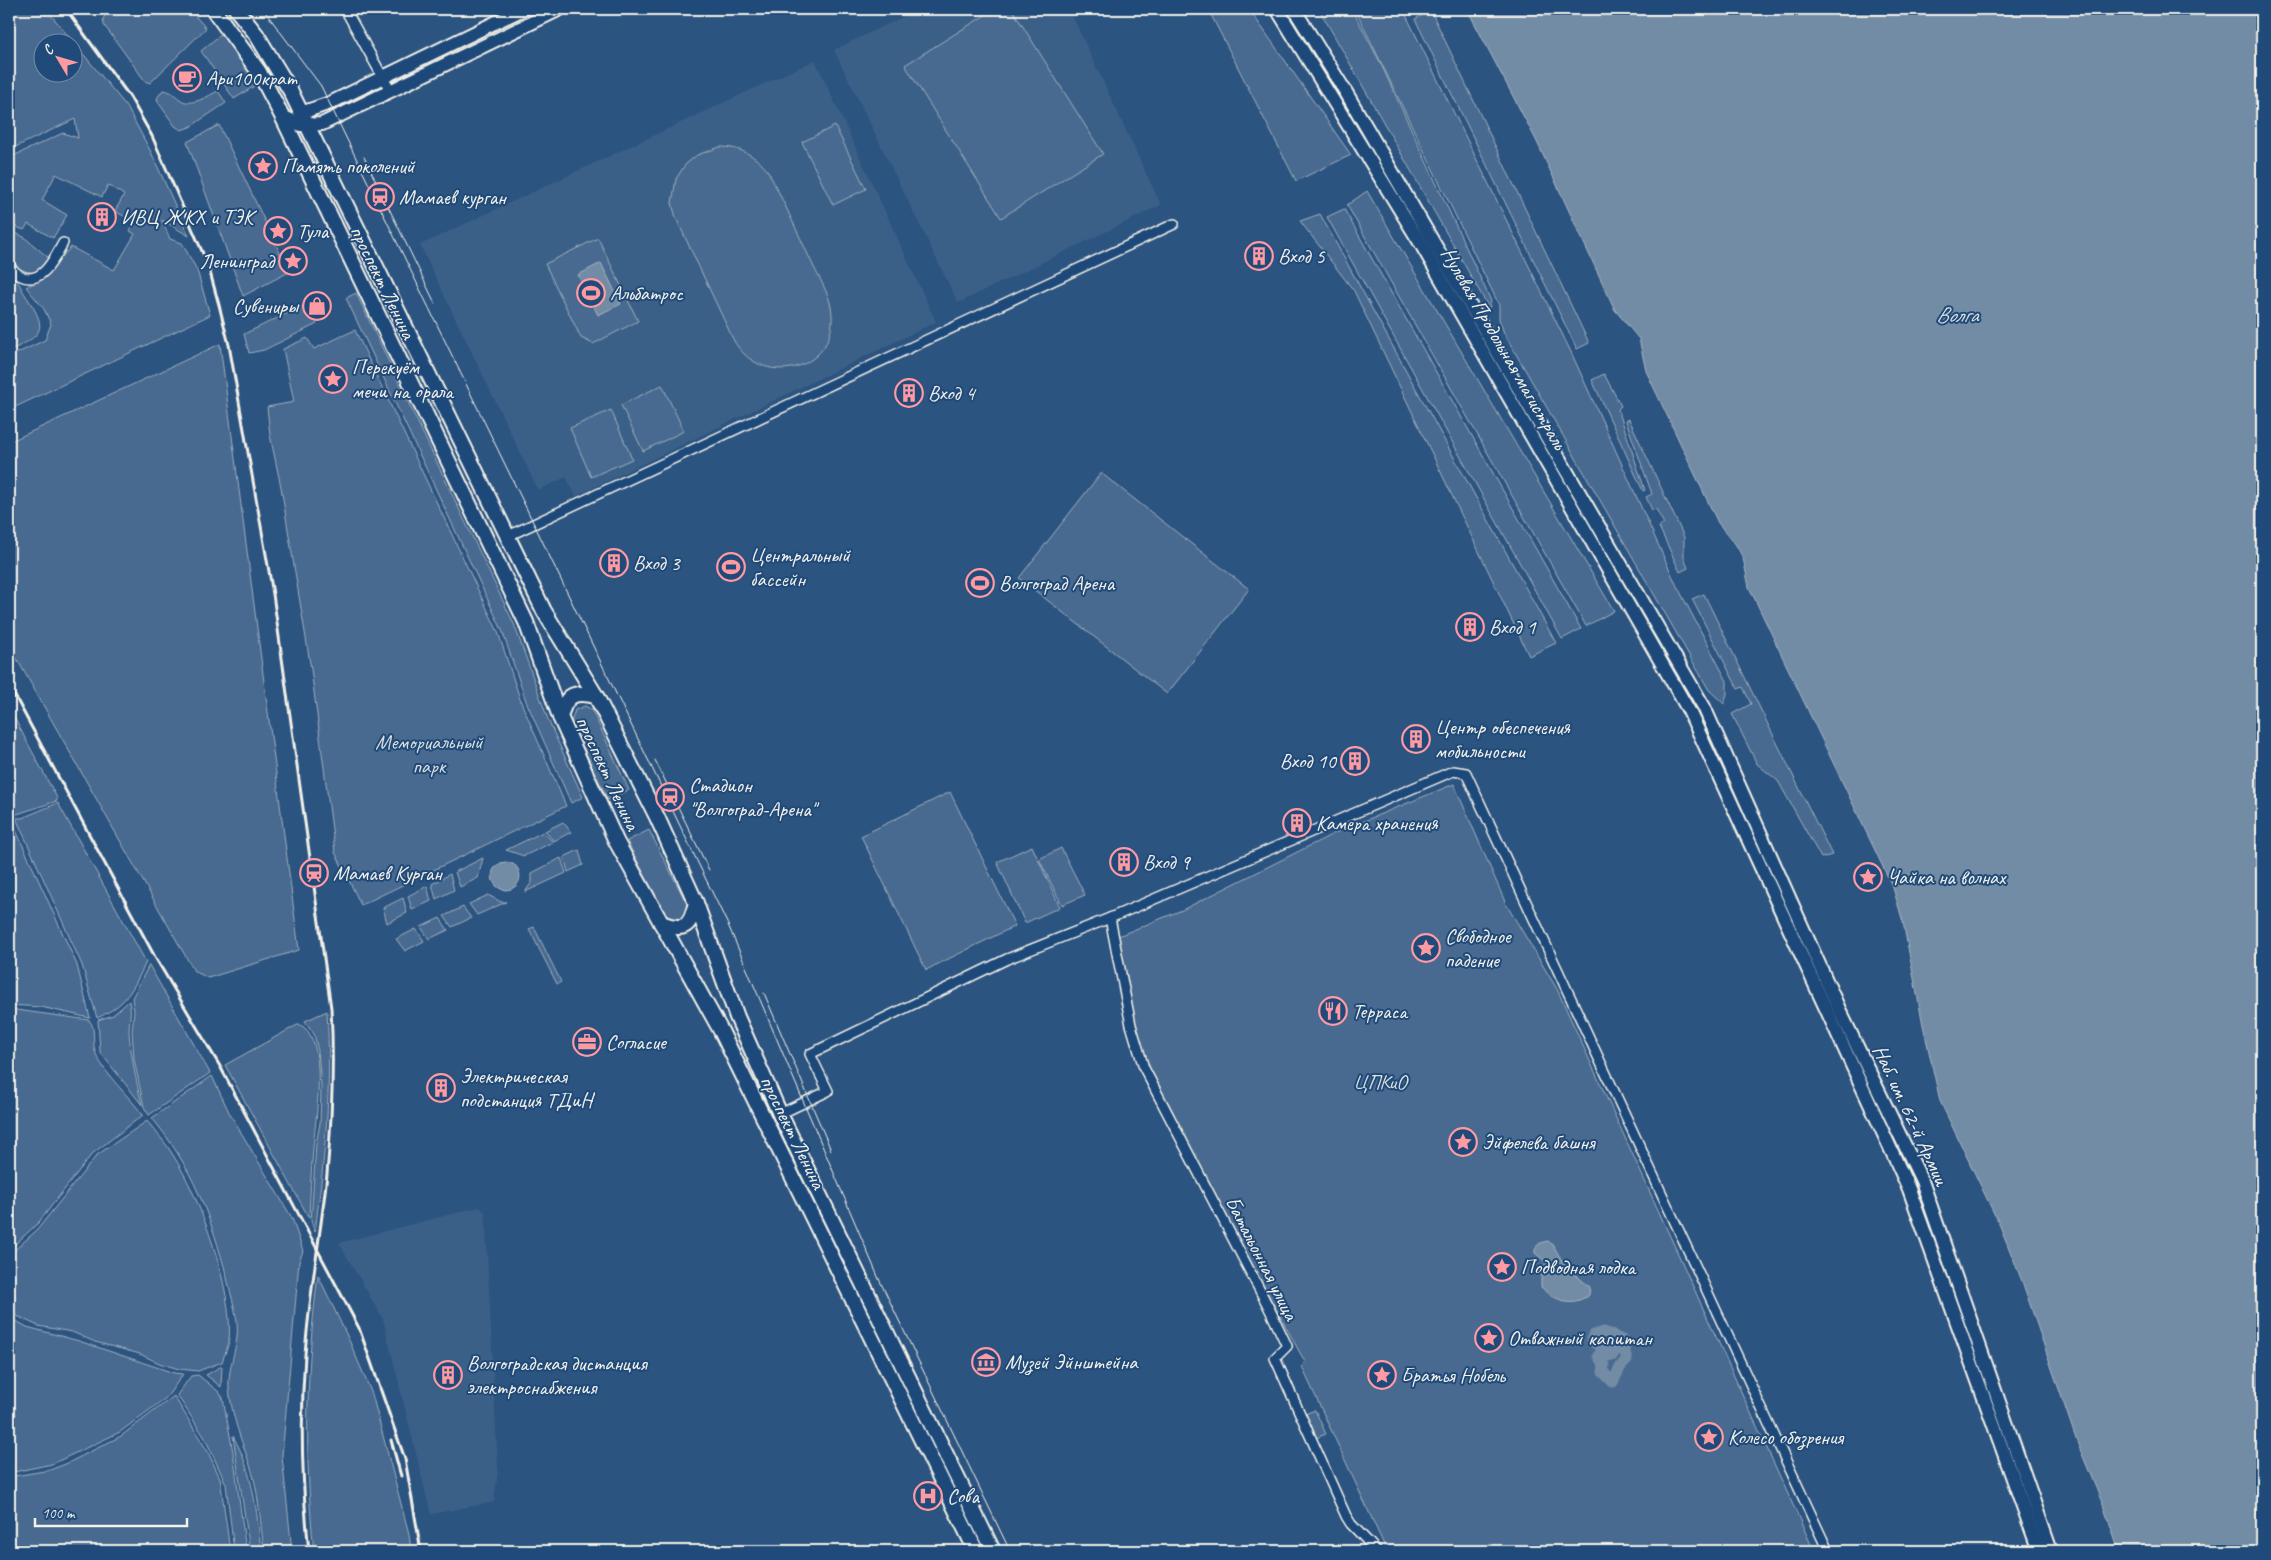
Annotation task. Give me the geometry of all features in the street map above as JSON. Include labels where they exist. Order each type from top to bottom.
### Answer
[{"type":"main road","name":"проспект Ленина","points":[[212,9],[254,64],[282,116],[526,622],[560,717],[616,840],[721,1031],[976,1551]]},
{"type":"main road","name":"проспект Ленина","points":[[236,9],[277,66],[544,611],[596,696],[657,817],[696,902],[737,1018],[780,1114],[993,1551]]},
{"type":"main road","points":[[301,113],[330,103],[523,9]]},
{"type":"main road","points":[[282,116],[293,122],[308,126],[322,124],[560,9]]},
{"type":"main road","name":"Нулевая Продольная магистраль","points":[[1277,9],[1421,244],[1688,711]]},
{"type":"main road","name":"Нулевая Продольная магистраль","points":[[1294,9],[1352,102],[1704,707]]},
{"type":"main road","points":[[560,717],[567,700],[573,695],[580,693],[596,696]]},
{"type":"main road","name":"Наб. им. 62-й Армии","points":[[1704,707],[1839,1009],[1922,1181],[2051,1551]]},
{"type":"main road","name":"Наб. им. 62-й Армии","points":[[1688,711],[1909,1189],[2039,1551]]},
{"type":"main road","points":[[661,923],[676,928],[684,927],[689,923],[696,902]]},
{"type":"street","points":[[345,9],[391,92]]},
{"type":"street","points":[[508,536],[1174,224]]},
{"type":"street","points":[[9,266],[21,276],[32,278],[48,269],[63,243]]},
{"type":"street","points":[[780,1114],[828,1091],[810,1054],[1007,959],[1110,918],[1453,771],[1466,773],[1828,1551]]},
{"type":"street","name":"Батальонная улица","points":[[1110,918],[1131,1025],[1150,1083],[1283,1338],[1286,1346],[1275,1358],[1346,1516],[1350,1524],[1377,1551]]},
{"type":"shaded area","points":[[919,9],[1069,9],[1161,205],[958,303],[834,50]]},
{"type":"shaded area","points":[[815,60],[936,322],[576,496],[566,477],[538,490],[420,245]]},
{"type":"shaded area","points":[[479,1207],[485,1212],[498,1470],[494,1502],[431,1514],[383,1319],[339,1243]]},
{"type":"green space","points":[[9,9],[46,9],[65,32],[32,32],[32,82],[82,82],[82,53],[127,107],[151,152],[189,236],[162,220],[170,239],[182,243],[197,270],[210,315],[9,410],[9,357],[45,340],[51,324],[44,309],[26,287],[42,279],[71,247],[114,270],[135,234],[130,231],[134,222],[115,211],[124,195],[108,185],[102,197],[56,174],[42,200],[67,215],[53,238],[28,224],[24,230],[9,224],[9,158],[63,133],[78,138],[75,119],[9,150]]},
{"type":"green space","points":[[109,9],[189,9],[206,28],[150,83],[145,81],[104,25],[103,19]]},
{"type":"green space","points":[[995,9],[1012,9],[1103,154],[1001,218],[905,65]]},
{"type":"green space","points":[[1208,9],[1249,9],[1351,155],[1296,181]]},
{"type":"green space","points":[[1319,9],[1352,9],[1379,60],[1491,301],[1489,308]]},
{"type":"green space","points":[[1355,9],[1403,9],[1571,352],[1676,584],[1727,681],[1727,694],[1724,704],[1709,690],[1504,333],[1499,319],[1499,305]]},
{"type":"green space","points":[[1431,11],[1589,343],[1577,349],[1415,19]]},
{"type":"green space","points":[[221,34],[237,49],[256,82],[253,87],[234,99],[201,51]]},
{"type":"green space","points":[[163,90],[171,92],[185,102],[200,100],[218,91],[226,103],[190,127],[181,130],[175,126],[158,102],[157,98]]},
{"type":"green space","points":[[219,125],[289,272],[243,296],[187,142]]},
{"type":"green space","points":[[835,126],[866,189],[833,205],[802,142]]},
{"type":"green space","points":[[720,147],[734,148],[747,153],[758,160],[768,171],[824,286],[832,314],[830,334],[822,350],[810,361],[794,367],[777,369],[760,365],[745,355],[733,339],[676,218],[672,203],[676,179],[685,165],[697,155]]},
{"type":"green space","points":[[1367,191],[1614,611],[1586,626],[1347,205]]},
{"type":"green space","points":[[1344,209],[1581,629],[1562,639],[1327,217]]},
{"type":"green space","points":[[1320,214],[1556,643],[1529,656],[1354,291],[1300,221]]},
{"type":"green space","points":[[9,230],[24,237],[50,259],[40,269],[35,271],[30,272],[20,269],[9,261]]},
{"type":"green space","name":"Альбатрос","points":[[598,238],[638,321],[593,344],[581,338],[545,264]]},
{"type":"green space","points":[[9,270],[33,307],[40,324],[35,336],[9,351]]},
{"type":"green space","points":[[356,293],[514,624],[549,722],[583,797],[571,803],[526,701],[502,630],[346,298]]},
{"type":"green space","points":[[307,304],[317,324],[264,350],[249,353],[244,334]]},
{"type":"green space","name":"Мемориальный парк","points":[[355,330],[498,632],[521,702],[566,806],[361,905],[335,852],[311,669],[281,487],[270,435],[267,407],[294,402],[283,349],[307,338],[314,349]]},
{"type":"green space","points":[[220,344],[299,950],[208,978],[194,971],[9,645],[9,442]]},
{"type":"green space","points":[[1604,374],[1621,406],[1618,409],[1645,490],[1643,491],[1592,380]]},
{"type":"green space","points":[[662,385],[684,431],[643,451],[621,405]]},
{"type":"green space","points":[[611,410],[632,459],[591,477],[570,428]]},
{"type":"green space","points":[[1629,419],[1684,537],[1684,558],[1688,568],[1680,572],[1659,527],[1664,524],[1656,509],[1652,510],[1646,497],[1652,494],[1626,421]]},
{"type":"green space","points":[[1101,473],[1249,589],[1167,694],[1019,578]]},
{"type":"green space","points":[[1704,594],[1832,855],[1821,858],[1778,781],[1757,764],[1732,714],[1751,704],[1743,687],[1738,689],[1692,599]]},
{"type":"green space","points":[[585,706],[592,710],[629,790],[608,800],[571,722],[575,710]]},
{"type":"green space","points":[[9,708],[57,798],[57,801],[14,815],[9,804]]},
{"type":"green space","name":"ЦПКиО","points":[[1454,784],[1506,904],[1557,989],[1814,1551],[1407,1551],[1405,1547],[1385,1547],[1302,1367],[1305,1362],[1147,1073],[1116,937],[1182,910],[1337,832]]},
{"type":"green space","points":[[950,792],[1015,926],[926,970],[861,836]]},
{"type":"green space","points":[[58,803],[146,962],[128,996],[115,1008],[97,1018],[82,965],[16,818],[22,818]]},
{"type":"green space","points":[[9,815],[77,965],[90,1018],[41,1007],[9,1005]]},
{"type":"green space","points":[[563,822],[571,832],[554,841],[545,831]]},
{"type":"green space","points":[[649,830],[689,908],[686,915],[678,920],[666,916],[627,841]]},
{"type":"green space","points":[[543,832],[553,842],[524,856],[506,850]]},
{"type":"green space","points":[[1032,846],[1060,907],[1025,923],[997,862]]},
{"type":"green space","points":[[1061,848],[1085,895],[1062,905],[1039,859]]},
{"type":"green space","points":[[579,850],[583,865],[568,872],[564,857]]},
{"type":"green space","points":[[483,858],[478,878],[460,887],[455,872]]},
{"type":"green space","points":[[561,858],[566,873],[525,892],[532,882],[532,873]]},
{"type":"green space","points":[[450,874],[454,890],[436,899],[432,884]]},
{"type":"green space","points":[[427,886],[431,901],[412,910],[408,896]]},
{"type":"green space","points":[[488,895],[501,902],[506,902],[477,915],[469,904]]},
{"type":"green space","points":[[403,898],[407,913],[387,923],[383,908]]},
{"type":"green space","points":[[463,907],[471,918],[452,927],[444,916]]},
{"type":"green space","points":[[440,918],[448,930],[429,939],[421,927]]},
{"type":"green space","points":[[534,927],[561,982],[557,984],[529,929]]},
{"type":"green space","points":[[416,929],[424,941],[405,951],[396,939]]},
{"type":"green space","points":[[149,965],[210,1073],[149,1115],[144,1107],[134,1059],[132,1031],[134,1011],[132,998]]},
{"type":"green space","points":[[129,1001],[130,1041],[142,1105],[100,1052],[98,1020],[113,1015]]},
{"type":"green space","points":[[9,1009],[89,1020],[93,1028],[96,1054],[100,1062],[111,1078],[143,1115],[92,1154],[39,1222],[9,1250]]},
{"type":"green space","points":[[327,1011],[329,1068],[327,1122],[315,1232],[311,1221],[316,1144],[320,1123],[321,1086],[318,1051],[314,1034],[305,1021]]},
{"type":"green space","points":[[299,1024],[309,1032],[315,1046],[318,1063],[318,1101],[312,1158],[309,1218],[225,1065]]},
{"type":"green space","points":[[212,1076],[230,1114],[292,1218],[303,1251],[299,1262],[282,1456],[292,1551],[264,1551],[255,1484],[230,1399],[229,1380],[237,1339],[237,1322],[227,1278],[207,1213],[198,1193],[178,1155],[152,1118]]},
{"type":"green space","points":[[147,1121],[170,1151],[194,1195],[221,1271],[229,1320],[228,1346],[222,1362],[198,1371],[179,1369],[159,1363],[140,1354],[95,1342],[72,1332],[38,1326],[9,1312],[9,1255],[37,1230],[97,1155]]},
{"type":"green space","points":[[318,1275],[372,1394],[409,1534],[411,1551],[314,1551],[309,1482],[308,1413],[311,1344]]},
{"type":"green space","points":[[9,1317],[27,1327],[79,1341],[174,1373],[183,1374],[167,1397],[120,1432],[52,1464],[9,1473]]},
{"type":"green space","points":[[222,1366],[221,1387],[206,1375]]},
{"type":"green space","points":[[198,1375],[219,1392],[223,1398],[233,1452],[246,1551],[234,1551],[226,1484],[205,1438],[177,1395],[191,1376]]},
{"type":"green space","points":[[174,1396],[208,1452],[220,1478],[230,1551],[9,1551],[9,1477],[50,1470],[68,1463],[121,1436]]},
{"type":"green space","points":[[1315,1410],[1326,1434],[1316,1438],[1305,1414]]},
{"type":"green space","points":[[233,1436],[250,1477],[256,1507],[261,1551],[250,1551]]},
{"type":"water","name":"Волга","points":[[1467,9],[2262,9],[2262,1551],[2119,1551],[2103,1505],[2077,1442],[2022,1281],[2000,1226],[1940,1101],[1903,922],[1893,888],[1749,587],[1743,558],[1736,545],[1718,523],[1646,371],[1639,339],[1615,310],[1536,140]]},
{"type":"water","name":"Альбатрос","points":[[601,263],[621,304],[598,315],[578,275]]},
{"type":"water","points":[[506,862],[516,866],[520,876],[516,886],[506,890],[496,886],[492,876],[496,866]]},
{"type":"water","points":[[1548,1241],[1553,1245],[1565,1266],[1590,1287],[1589,1295],[1576,1301],[1564,1301],[1552,1296],[1541,1287],[1541,1275],[1546,1262],[1535,1253],[1535,1250],[1538,1244]]},
{"type":"waterway","points":[[1604,1332],[1622,1340],[1627,1360],[1621,1366],[1613,1382],[1603,1372],[1604,1365],[1598,1356],[1600,1354],[1612,1356],[1615,1352],[1610,1347],[1597,1345],[1592,1340],[1594,1335],[1604,1332]]},
{"type":"tram line","points":[[263,9],[321,86],[534,524],[729,927],[879,1279],[1010,1551]]},
{"type":"tram line","points":[[364,157],[435,303]]},
{"type":"tram line","points":[[655,760],[709,870]]},
{"type":"tram line","points":[[764,993],[831,1150]]},
{"type":"railway","points":[[66,9],[130,97],[152,136],[208,265],[229,345],[273,594],[331,1008],[332,1029],[329,1153],[309,1309],[303,1380],[302,1453],[309,1551]]},
{"type":"railway","points":[[9,685],[155,957],[221,1068],[359,1328],[405,1459],[421,1551]]},
{"type":"railway","points":[[391,1440],[401,1476]]},
{"type":"place","name":"Ари100крат","points":[[187,78]]},
{"type":"place","name":"Память поколений","points":[[263,166]]},
{"type":"place","name":"Мамаев курган","points":[[380,197]]},
{"type":"place","name":"ИВЦ ЖКХ и ТЭК","points":[[102,217]]},
{"type":"place","name":"Тула","points":[[278,231]]},
{"type":"place","name":"Вход 5","points":[[1259,256]]},
{"type":"place","name":"Ленинград","points":[[293,261]]},
{"type":"place","name":"Альбатрос","points":[[591,293]]},
{"type":"place","name":"Сувениры","points":[[317,306]]},
{"type":"place","name":"Перекуём мечи на орала","points":[[333,379]]},
{"type":"place","name":"Вход 4","points":[[909,393]]},
{"type":"place","name":"Вход 3","points":[[614,563]]},
{"type":"place","name":"Центральный бассейн","points":[[731,567]]},
{"type":"place","name":"Волгоград Арена","points":[[980,583]]},
{"type":"place","name":"Вход 1","points":[[1470,627]]},
{"type":"place","name":"Центр обеспечения мобильности","points":[[1416,739]]},
{"type":"place","name":"Вход 10","points":[[1355,761]]},
{"type":"place","name":"Стадион \"Волгоград-Арена\"","points":[[670,797]]},
{"type":"place","name":"Камера хранения","points":[[1297,823]]},
{"type":"place","name":"Вход 9","points":[[1124,862]]},
{"type":"place","name":"Мамаев Курган","points":[[314,873]]},
{"type":"place","name":"Чайка на волнах","points":[[1868,877]]},
{"type":"place","name":"Свободное падение","points":[[1426,948]]},
{"type":"place","name":"Терраса","points":[[1333,1011]]},
{"type":"place","name":"Согласие","points":[[587,1042]]},
{"type":"place","name":"Электрическая подстанция ТДиН","points":[[441,1088]]},
{"type":"place","name":"Эйфелева башня","points":[[1463,1142]]},
{"type":"place","name":"Подводная лодка","points":[[1502,1267]]},
{"type":"place","name":"Отважный капитан","points":[[1489,1338]]},
{"type":"place","name":"Музей Эйнштейна","points":[[986,1362]]},
{"type":"place","name":"Волгоградская дистанция электроснабжения","points":[[448,1375]]},
{"type":"place","name":"Братья Нобель","points":[[1382,1375]]},
{"type":"place","name":"Колесо обозрения","points":[[1709,1437]]},
{"type":"place","name":"Сова","points":[[928,1496]]}]
